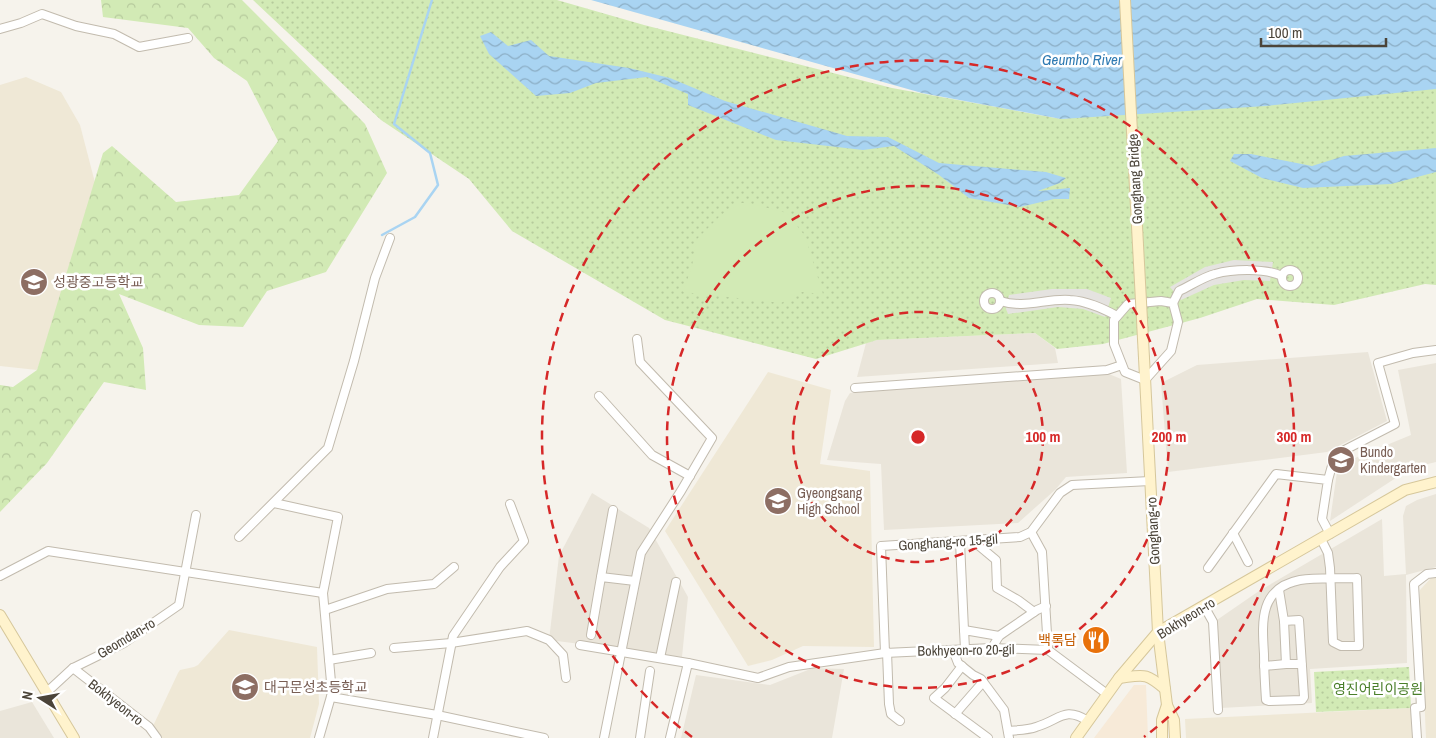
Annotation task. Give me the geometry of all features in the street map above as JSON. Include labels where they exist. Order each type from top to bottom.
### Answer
[{"type":"main road","name":"Gonghang Bridge","points":[[1125,0],[1144,358]]},
{"type":"main road","name":"Gonghang-ro","points":[[1144,358],[1158,632],[1167,705],[1174,720],[1175,738]]},
{"type":"main road","name":"Bokhyeon-ro","points":[[1076,738],[1119,678],[1158,632],[1405,490],[1436,482]]},
{"type":"main road","points":[[0,615],[74,738]]},
{"type":"main road","points":[[1119,678],[1142,675],[1152,678],[1165,689]]},
{"type":"main road","name":"Gonghang-ro","points":[[1162,738],[1162,720],[1167,705]]},
{"type":"street","points":[[0,29],[42,14],[76,26],[114,34],[139,47],[188,38]]},
{"type":"street","points":[[239,537],[328,448],[354,360],[375,278],[390,238]]},
{"type":"street","points":[[1173,304],[1161,301],[1128,304],[1114,320],[1114,344],[1125,372],[1145,380],[1171,351],[1178,322],[1173,304],[1178,291],[1214,274],[1246,271],[1272,272],[1282,276]]},
{"type":"street","points":[[1000,301],[1011,305],[1068,299],[1094,304],[1117,316]]},
{"type":"street","points":[[604,738],[641,553],[712,438],[640,362],[637,339]]},
{"type":"street","points":[[1284,621],[1299,620],[1304,697],[1302,700],[1269,701],[1266,700],[1263,614],[1270,598],[1285,586],[1299,580],[1331,579],[1357,578],[1359,646],[1341,646],[1333,642],[1331,579],[1322,519],[1328,480],[1335,455],[1396,424],[1378,362],[1413,353],[1436,350]]},
{"type":"street","points":[[855,388],[1106,370],[1122,365]]},
{"type":"street","points":[[599,396],[652,455],[690,476]]},
{"type":"street","points":[[1208,568],[1276,474],[1328,480]]},
{"type":"street","points":[[1107,694],[1048,650],[1042,552],[1031,532],[1060,493],[1072,485],[1150,481]]},
{"type":"street","points":[[274,502],[338,517],[323,593],[332,693],[319,738]]},
{"type":"street","points":[[433,738],[453,636],[500,567],[524,541],[510,504]]},
{"type":"street","points":[[590,635],[613,510]]},
{"type":"street","name":"Geomdan-ro","points":[[47,692],[73,668],[124,643],[179,605],[196,515]]},
{"type":"street","name":"Gonghang-ro 15-gil","points":[[886,652],[881,546],[1020,537],[1031,532]]},
{"type":"street","points":[[1233,533],[1248,562]]},
{"type":"street","points":[[978,539],[978,545],[996,560],[997,588],[1034,612]]},
{"type":"street","points":[[960,542],[965,649]]},
{"type":"street","points":[[0,576],[48,550],[323,593]]},
{"type":"street","points":[[325,610],[387,589],[434,584],[454,567]]},
{"type":"street","points":[[1417,738],[1416,708],[1421,707],[1414,584],[1427,574],[1436,573]]},
{"type":"street","points":[[601,577],[635,581]]},
{"type":"street","points":[[660,658],[676,582]]},
{"type":"street","points":[[1280,590],[1286,664]]},
{"type":"street","points":[[992,648],[999,636],[1046,604]]},
{"type":"street","points":[[1204,606],[1213,622],[1218,710]]},
{"type":"street","points":[[964,630],[999,636]]},
{"type":"street","points":[[394,648],[452,643],[527,632],[549,640],[563,655],[566,678]]},
{"type":"street","name":"Bokhyeon-ro 20-gil","points":[[580,645],[688,663],[758,678],[790,667],[886,652],[992,648],[1048,650]]},
{"type":"street","points":[[953,650],[958,663],[983,682],[1004,710],[1009,735],[1052,722],[1062,715],[1077,714],[1088,720]]},
{"type":"street","points":[[886,652],[891,714],[900,721]]},
{"type":"street","points":[[330,660],[371,653]]},
{"type":"street","points":[[670,738],[688,663]]},
{"type":"street","points":[[1264,666],[1302,664]]},
{"type":"street","points":[[962,666],[945,688],[934,698],[988,738]]},
{"type":"street","name":"Bokhyeon-ro","points":[[73,668],[149,728],[157,738]]},
{"type":"street","points":[[640,738],[650,671]]},
{"type":"street","points":[[956,714],[983,682]]},
{"type":"street","points":[[331,697],[437,715],[512,735],[544,738]]},
{"type":"shaded area","name":"성광중고등학교","points":[[26,77],[61,92],[80,125],[99,198],[37,370],[0,366],[0,85]]},
{"type":"shaded area","points":[[1234,260],[1273,262],[1270,281],[1244,280],[1214,285],[1181,300],[1170,287],[1205,267]]},
{"type":"shaded area","points":[[1052,289],[1087,289],[1111,298],[1105,317],[1083,309],[1058,307],[1008,314],[1006,309],[1009,295]]},
{"type":"shaded area","points":[[1035,333],[1055,348],[1058,363],[857,377],[866,343],[877,340]]},
{"type":"shaded area","points":[[1368,352],[1387,421],[1327,452],[1168,472],[1161,383],[1197,365]]},
{"type":"shaded area","points":[[1436,363],[1436,462],[1411,468],[1330,521],[1338,465],[1411,435],[1398,370]]},
{"type":"shaded area","name":"Gyeongsang High School","points":[[768,372],[831,390],[820,464],[870,471],[874,647],[803,646],[772,660],[748,666],[665,531]]},
{"type":"shaded area","points":[[1109,374],[1121,379],[1127,473],[1066,477],[1055,490],[1018,523],[884,530],[881,464],[827,460],[845,401],[850,393]]},
{"type":"shaded area","points":[[592,493],[649,528],[688,597],[682,657],[549,640],[559,556]]},
{"type":"shaded area","points":[[1436,494],[1436,567],[1406,575],[1407,663],[1310,669],[1312,703],[1221,708],[1214,622],[1259,591],[1382,519],[1384,576],[1406,574],[1403,516],[1406,506]]},
{"type":"shaded area","points":[[1431,578],[1436,578],[1436,738],[1426,738],[1420,590]]},
{"type":"shaded area","name":"대구문성초등학교","points":[[229,630],[317,647],[319,704],[310,738],[162,738],[153,726],[180,670],[198,665]]},
{"type":"shaded area","points":[[813,668],[844,669],[832,738],[681,738],[696,675],[770,685]]},
{"type":"shaded area","points":[[1134,685],[1146,685],[1148,738],[1094,738]]},
{"type":"shaded area","points":[[32,702],[54,738],[0,738],[0,711]]},
{"type":"shaded area","points":[[1411,708],[1412,738],[1186,738],[1185,719]]},
{"type":"green space","points":[[101,0],[242,0],[365,124],[387,173],[326,272],[267,291],[243,327],[199,325],[119,294],[143,348],[146,390],[104,382],[47,463],[0,512],[0,385],[13,387],[37,370],[103,153],[112,146],[176,202],[239,195],[278,141],[247,81],[214,58],[188,28],[103,17]]},
{"type":"green space","points":[[253,0],[557,0],[644,25],[892,88],[1061,119],[1436,84],[1436,285],[1425,284],[1334,305],[1257,299],[1200,318],[1103,344],[1057,349],[1035,333],[877,340],[816,359],[665,320],[512,231],[469,179],[381,120]]},
{"type":"green space","points":[[740,203],[749,203],[787,213],[805,236],[823,294],[802,292],[781,303],[683,292],[692,266],[697,239],[721,215]]},
{"type":"green space","name":"영진어린이공원","points":[[1409,667],[1411,708],[1316,712],[1314,672]]},
{"type":"water","name":"Geumho River","points":[[591,0],[1436,0],[1436,89],[1266,106],[1061,119],[922,93]]},
{"type":"water","points":[[491,32],[508,46],[531,40],[549,56],[629,68],[670,78],[725,101],[847,136],[888,137],[939,163],[1046,172],[1066,178],[1060,183],[1038,191],[1070,188],[1069,199],[1054,199],[1020,207],[969,198],[939,175],[894,146],[863,150],[776,140],[688,105],[688,94],[647,77],[596,83],[570,93],[536,96],[489,54],[480,36]]},
{"type":"water","points":[[1436,148],[1436,172],[1391,184],[1303,188],[1262,178],[1230,161],[1234,154],[1251,154],[1312,166],[1344,156]]},
{"type":"waterway","points":[[382,235],[415,217],[438,185],[430,153],[394,124],[432,0]]},
{"type":"place","name":"성광중고등학교","points":[[34,282]]},
{"type":"place","name":"Bundo Kindergarten","points":[[1341,460]]},
{"type":"place","name":"Gyeongsang High School","points":[[778,501]]},
{"type":"place","name":"백록담","points":[[1096,640]]},
{"type":"place","name":"대구문성초등학교","points":[[245,687]]}]
